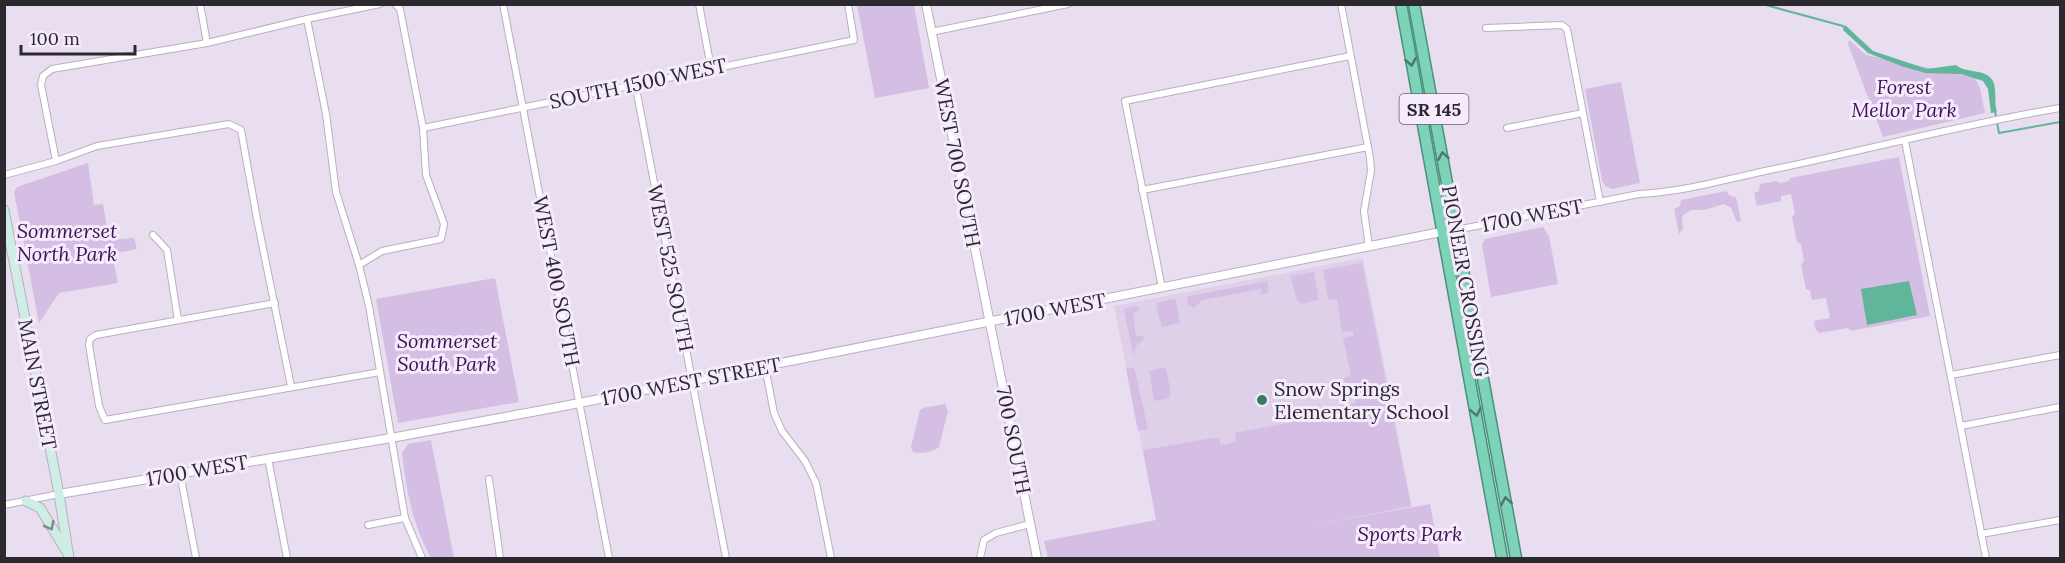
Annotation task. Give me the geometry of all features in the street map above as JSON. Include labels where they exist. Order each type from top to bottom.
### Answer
[{"type":"highway","name":"PIONEER CROSSING","points":[[1401,4],[1502,558]]},
{"type":"highway","name":"PIONEER CROSSING","points":[[1414,4],[1516,558]]},
{"type":"main road","name":"MAIN STREET","points":[[4,210],[59,494],[69,558]]},
{"type":"main road","points":[[26,501],[40,508],[69,558]]},
{"type":"street","points":[[200,4],[207,43]]},
{"type":"street","points":[[56,161],[40,85],[43,76],[52,69],[207,43],[380,4]]},
{"type":"street","points":[[359,265],[382,251],[441,239],[444,224],[426,175],[423,128],[400,9],[395,4]]},
{"type":"street","name":"WEST 400 SOUTH","points":[[503,4],[609,558]]},
{"type":"street","points":[[699,4],[711,68]]},
{"type":"street","name":"SOUTH 1500 WEST","points":[[423,128],[854,40],[848,4]]},
{"type":"street","name":"WEST 700 SOUTH","points":[[926,4],[990,322]]},
{"type":"street","points":[[932,32],[1068,4]]},
{"type":"street","points":[[1341,4],[1371,171],[1364,211],[1369,248]]},
{"type":"street","points":[[307,19],[326,114],[336,192],[359,265],[405,518],[422,558]]},
{"type":"street","points":[[1486,28],[1562,25],[1567,29],[1600,202]]},
{"type":"street","points":[[1162,288],[1125,101],[1350,56]]},
{"type":"street","name":"WEST 525 SOUTH","points":[[635,83],[726,558]]},
{"type":"street","name":"1700 WEST","points":[[990,322],[1639,194],[1656,193],[2061,108]]},
{"type":"street","points":[[1507,128],[1583,113]]},
{"type":"street","points":[[4,175],[56,161],[97,146],[229,124],[242,130],[257,219],[291,386]]},
{"type":"street","points":[[1905,141],[1986,558]]},
{"type":"street","points":[[1142,190],[1368,147]]},
{"type":"street","points":[[153,235],[167,250],[178,320]]},
{"type":"street","points":[[275,303],[96,334],[90,339],[89,345],[99,406],[105,420],[380,372]]},
{"type":"street","name":"1700 WEST STREET","points":[[391,438],[990,322]]},
{"type":"street","name":"700 SOUTH","points":[[990,322],[1037,558]]},
{"type":"street","points":[[1951,375],[2061,355]]},
{"type":"street","points":[[765,366],[774,413],[782,431],[804,461],[816,483],[831,558]]},
{"type":"street","points":[[1961,426],[2061,407]]},
{"type":"street","name":"1700 WEST","points":[[4,505],[391,438]]},
{"type":"street","points":[[268,458],[287,558]]},
{"type":"street","points":[[180,473],[196,558]]},
{"type":"street","points":[[489,479],[500,558]]},
{"type":"street","points":[[368,525],[405,518]]},
{"type":"street","points":[[1981,534],[2061,520]]},
{"type":"street","points":[[980,558],[984,540],[996,533],[1030,524]]},
{"type":"shaded area","points":[[1845,25],[1873,51],[1927,69],[1956,65],[1986,74],[1993,81],[1997,112],[1991,113],[1988,89],[1983,81],[1961,74],[1926,73],[1868,53],[1843,30]]},
{"type":"shaded area","name":"Snow Springs Elementary School","points":[[1363,258],[1412,507],[1163,554],[1114,306]]},
{"type":"shaded area","points":[[1909,281],[1917,315],[1867,325],[1861,289]]},
{"type":"green space","points":[[857,5],[914,5],[929,88],[875,98]]},
{"type":"green space","name":"Forest Mellor Park","points":[[1849,40],[1866,55],[1974,77],[1980,88],[1985,113],[1883,137],[1848,44]]},
{"type":"green space","points":[[1621,82],[1640,183],[1612,189],[1605,186],[1602,180],[1585,89]]},
{"type":"green space","points":[[1899,157],[1930,316],[1851,331],[1848,328],[1819,333],[1814,321],[1830,318],[1826,298],[1812,300],[1810,290],[1806,289],[1801,265],[1804,261],[1801,244],[1797,242],[1792,217],[1795,214],[1791,194],[1781,196],[1781,201],[1757,206],[1754,193],[1759,191],[1760,184],[1776,181],[1780,183],[1789,181],[1790,178]]},
{"type":"green space","name":"Sommerset North Park","points":[[88,163],[94,205],[103,204],[109,240],[134,238],[137,249],[112,254],[118,283],[59,293],[39,323],[14,192],[17,187]]},
{"type":"green space","points":[[1726,191],[1730,196],[1736,197],[1741,221],[1737,222],[1731,208],[1724,204],[1704,210],[1691,210],[1682,216],[1683,229],[1679,234],[1674,209],[1680,206],[1681,200]]},
{"type":"green space","points":[[1543,227],[1549,236],[1558,284],[1491,297],[1482,245],[1485,239]]},
{"type":"green space","name":"Sports Park","points":[[1362,263],[1411,506],[1298,528],[1430,504],[1440,558],[1048,558],[1044,541],[1156,520],[1143,450],[1219,437],[1221,445],[1236,442],[1235,433],[1293,422],[1292,414],[1356,403],[1354,392],[1348,392],[1347,389],[1353,388],[1352,382],[1345,383],[1344,378],[1351,375],[1343,338],[1353,336],[1353,331],[1342,332],[1337,299],[1328,298],[1323,270]]},
{"type":"green space","points":[[1314,272],[1319,300],[1301,304],[1296,299],[1291,276]]},
{"type":"green space","name":"Sommerset South Park","points":[[495,278],[519,402],[398,423],[376,299]]},
{"type":"green space","points":[[1267,281],[1269,291],[1267,293],[1260,295],[1262,289],[1202,300],[1194,308],[1188,305],[1187,297],[1190,296]]},
{"type":"green space","points":[[1176,300],[1180,323],[1162,327],[1156,303]]},
{"type":"green space","points":[[1138,306],[1139,310],[1133,314],[1135,336],[1145,338],[1135,347],[1134,357],[1124,311],[1126,308]]},
{"type":"green space","points":[[1134,367],[1148,429],[1138,431],[1126,369]]},
{"type":"green space","points":[[1166,367],[1171,393],[1169,398],[1154,401],[1149,371]]},
{"type":"green space","points":[[945,404],[948,411],[939,447],[927,452],[913,452],[911,447],[920,410]]},
{"type":"green space","points":[[431,440],[454,558],[431,558],[419,533],[408,494],[402,453],[408,444]]},
{"type":"waterway","points":[[1762,4],[1843,26],[1845,29]]},
{"type":"waterway","points":[[1995,111],[1999,133],[2060,122]]},
{"type":"place","name":"Snow Springs Elementary School","points":[[1262,400]]}]
